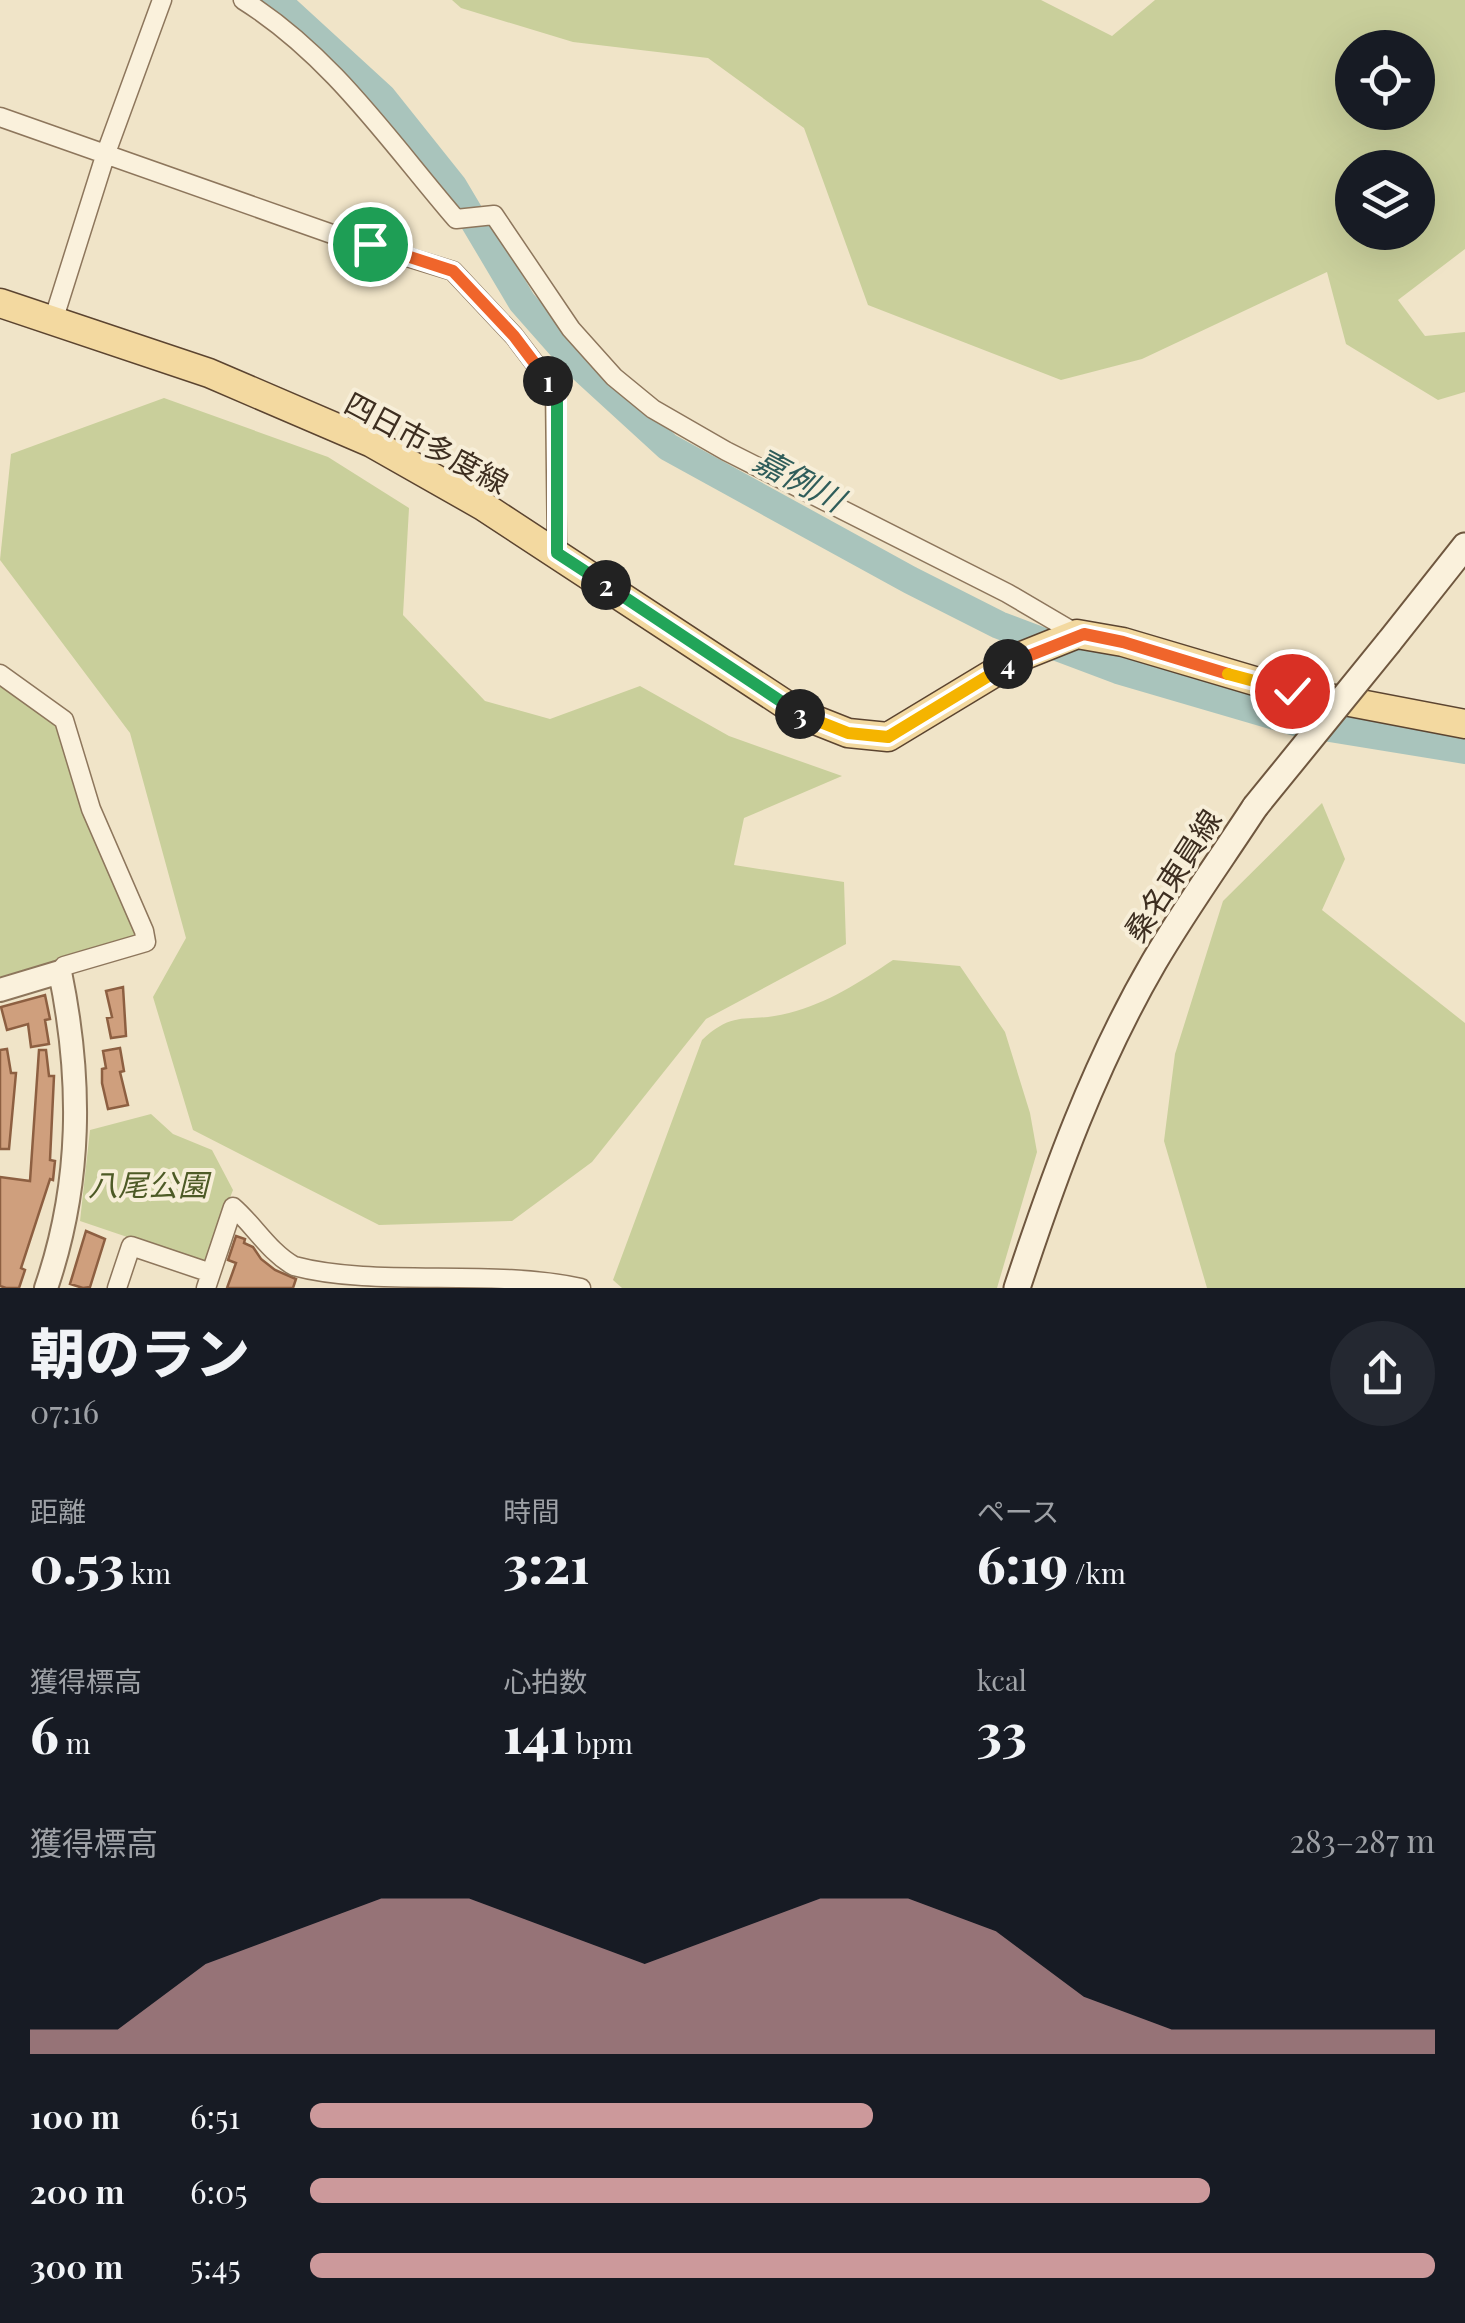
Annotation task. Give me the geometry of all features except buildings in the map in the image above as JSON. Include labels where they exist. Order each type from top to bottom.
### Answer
[{"type":"main road","name":"四日市多度線","points":[[0,303],[209,374],[372,444],[483,506],[800,714],[848,733],[888,737],[1022,656],[1077,634]]},
{"type":"main road","name":"桑名東員線","points":[[1017,1288],[1051,1186],[1093,1081],[1154,963],[1255,807],[1465,546]]},
{"type":"main road","points":[[1077,634],[1123,642],[1282,688],[1465,724]]},
{"type":"street","points":[[53,321],[106,153],[162,0]]},
{"type":"street","points":[[243,0],[324,64],[456,219],[494,215],[594,358],[644,403],[726,451],[1007,593],[1077,634]]},
{"type":"street","points":[[0,117],[332,234],[453,271],[514,336],[554,390],[557,553]]},
{"type":"street","points":[[0,674],[64,720],[91,810],[146,942],[0,990]]},
{"type":"street","points":[[46,1288],[68,1206],[76,1128],[74,1055],[60,972]]},
{"type":"street","points":[[117,1288],[131,1246],[208,1281],[233,1207],[282,1257],[314,1282],[350,1286],[520,1286],[544,1282],[581,1288]]},
{"type":"green space","points":[[452,0],[1041,0],[1112,36],[1155,0],[1465,0],[1465,249],[1398,300],[1425,336],[1465,332],[1465,392],[1438,400],[1346,344],[1327,272],[1142,359],[1061,380],[868,305],[804,128],[708,58],[573,42],[461,8]]},
{"type":"green space","points":[[164,398],[328,457],[409,508],[403,615],[485,701],[550,719],[640,686],[729,736],[842,776],[744,818],[734,865],[844,882],[846,944],[706,1019],[592,1162],[512,1221],[379,1225],[193,1130],[153,997],[186,938],[130,733],[0,560],[11,454]]},
{"type":"green space","points":[[0,685],[58,725],[80,804],[136,933],[132,939],[0,977]]},
{"type":"green space","points":[[1322,803],[1345,859],[1322,910],[1465,1023],[1465,1288],[1207,1288],[1164,1141],[1175,1054],[1223,901]]},
{"type":"green space","points":[[893,960],[960,966],[1005,1032],[1030,1113],[1037,1152],[997,1288],[622,1288],[613,1280],[702,1040],[734,1020],[775,1016],[817,1004]]},
{"type":"green space","name":"八尾公園","points":[[151,1114],[173,1134],[212,1150],[233,1190],[206,1259],[201,1262],[80,1221],[90,1130]]},
{"type":"waterway","name":"嘉例川","points":[[276,0],[382,97],[453,186],[522,302],[575,362],[668,447],[999,625],[1118,670],[1299,723],[1465,750]]},
{"type":"route","points":[[370,244],[453,271],[514,336],[554,390],[557,553],[800,714],[848,733],[888,737],[936,712],[1022,656],[1077,634],[1123,642],[1292,691]]}]
